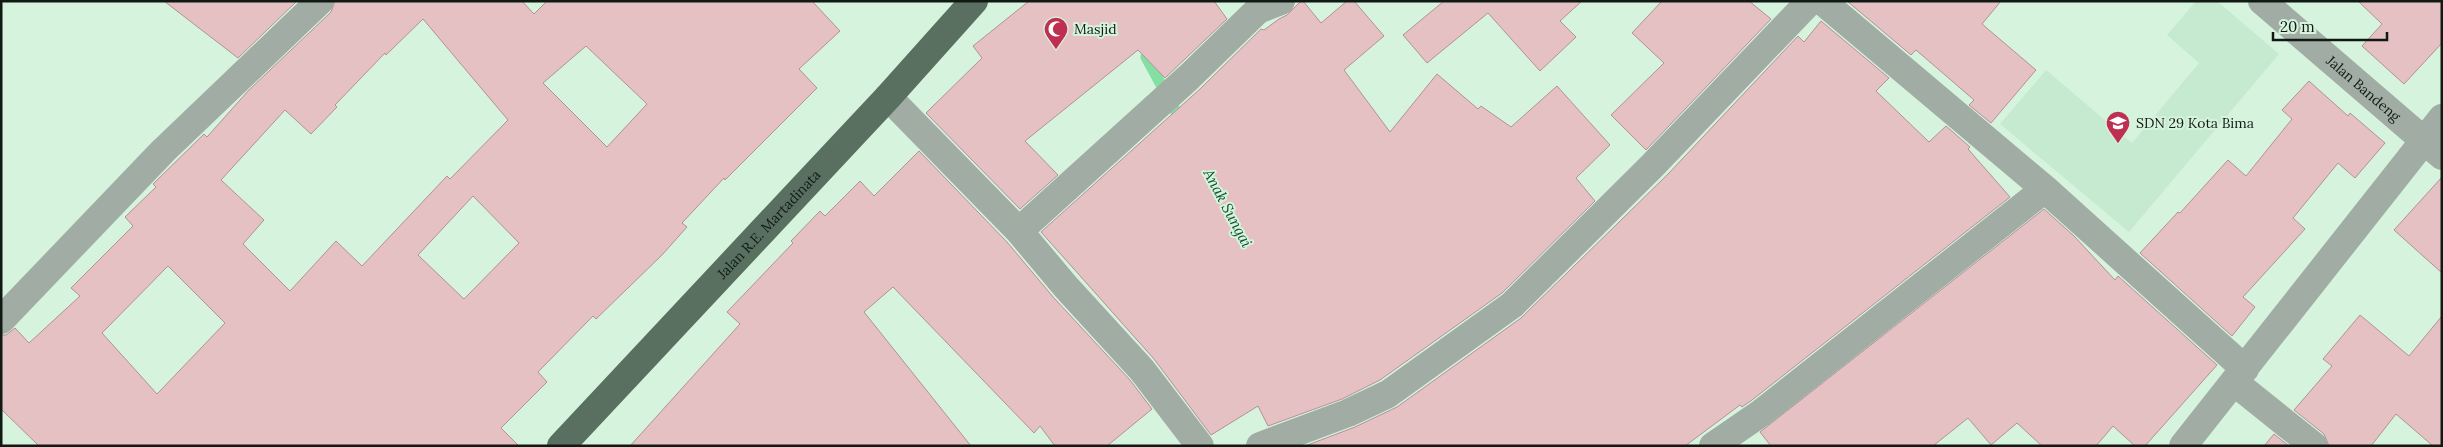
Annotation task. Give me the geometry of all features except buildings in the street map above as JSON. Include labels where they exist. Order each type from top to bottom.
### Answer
[{"type":"highway","name":"Jalan R.E. Martadinata","points":[[561,446],[888,97],[974,1]]},
{"type":"street","points":[[1,320],[163,151],[320,1]]},
{"type":"street","points":[[1019,231],[1189,77],[1258,10],[1280,1]]},
{"type":"street","points":[[1260,446],[1348,412],[1388,394],[1512,305],[1652,166],[1810,1]]},
{"type":"street","points":[[1822,1],[2046,189],[2314,446]]},
{"type":"street","name":"Jalan Bandeng","points":[[2262,1],[2433,148]]},
{"type":"street","points":[[888,97],[1019,231],[1066,287],[1142,370],[1200,446]]},
{"type":"street","points":[[2183,446],[2240,375],[2433,148],[2442,118]]},
{"type":"street","points":[[1712,446],[1761,413],[2046,189]]},
{"type":"shaded area","points":[[2196,1],[2217,1],[2279,54],[2129,232],[2000,124],[2046,70],[2132,143],[2199,63],[2167,35]]},
{"type":"waterway","name":"Anak Sungai","points":[[1155,50],[1146,57],[1182,123]]},
{"type":"place","name":"Masjid","points":[[1056,50]]},
{"type":"place","name":"SDN 29 Kota Bima","points":[[2118,144]]}]
